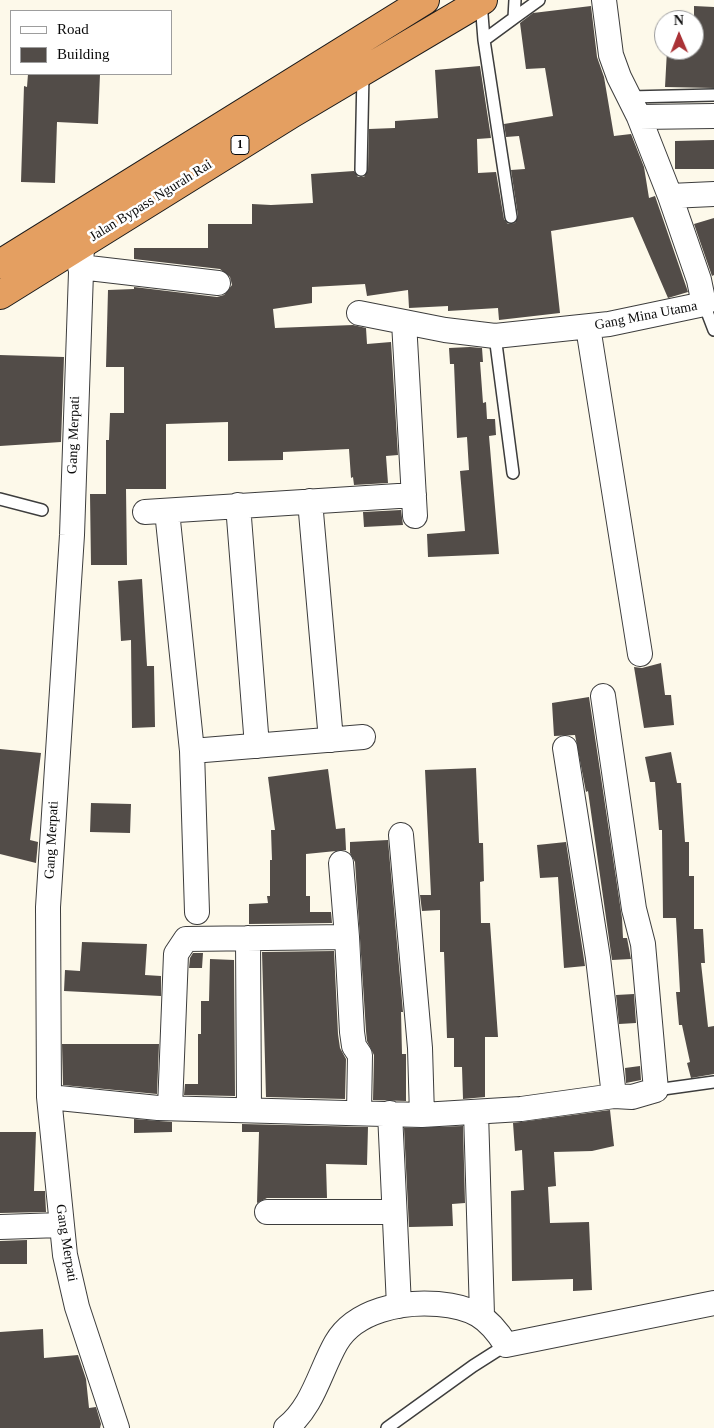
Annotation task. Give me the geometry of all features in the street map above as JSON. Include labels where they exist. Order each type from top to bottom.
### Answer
[{"type":"highway","name":"Jalan Bypass Ngurah Rai","points":[[0,295],[81,255],[283,103],[425,0]]},
{"type":"highway","name":"Jalan Bypass Ngurah Rai","points":[[0,264],[283,103],[364,72],[482,1]]},
{"type":"street","name":"Gang Mina Utama","points":[[359,313],[445,330],[495,336],[588,327],[646,318],[704,304],[699,280],[670,196],[611,55],[604,0]]},
{"type":"street","points":[[634,107],[714,116]]},
{"type":"street","points":[[670,196],[714,194]]},
{"type":"street","points":[[81,255],[218,283]]},
{"type":"street","name":"Gang Merpati","points":[[81,255],[72,535],[48,907],[48,1097],[65,1255],[77,1307],[117,1428]]},
{"type":"street","points":[[197,912],[192,751],[156,512],[310,501],[415,505],[404,322]]},
{"type":"street","points":[[588,327],[640,654]]},
{"type":"street","points":[[310,501],[331,740]]},
{"type":"street","points":[[238,506],[257,746]]},
{"type":"street","points":[[48,1097],[170,1108],[422,1114],[521,1109],[614,1096],[632,1097],[656,1090],[643,939],[634,909],[603,696]]},
{"type":"street","points":[[192,751],[363,737]]},
{"type":"street","points":[[565,748],[598,958],[614,1096]]},
{"type":"street","points":[[401,834],[420,1048],[422,1114]]},
{"type":"street","points":[[342,863],[352,1032],[354,1046],[360,1055],[359,1113]]},
{"type":"street","points":[[170,1108],[176,954],[186,939],[347,937]]},
{"type":"street","points":[[248,938],[249,1109]]},
{"type":"street","points":[[476,1112],[482,1315]]},
{"type":"street","points":[[390,1113],[399,1306]]},
{"type":"street","points":[[267,1212],[394,1212]]},
{"type":"street","points":[[0,1227],[61,1225]]},
{"type":"street","points":[[286,1428],[295,1421],[306,1404],[337,1342],[346,1331],[370,1314],[399,1306],[426,1303],[447,1305],[482,1315],[496,1328],[506,1345],[714,1303]]},
{"type":"lane","points":[[514,18],[515,0]]},
{"type":"lane","points":[[484,40],[538,0]]},
{"type":"lane","points":[[482,1],[484,40],[511,217]]},
{"type":"lane","points":[[361,170],[364,72]]},
{"type":"lane","points":[[634,107],[714,95]]},
{"type":"lane","points":[[704,304],[714,330]]},
{"type":"lane","points":[[495,336],[513,473]]},
{"type":"lane","points":[[0,499],[42,510]]},
{"type":"lane","points":[[656,1090],[714,1082]]},
{"type":"lane","points":[[388,1428],[473,1366],[506,1345]]},
{"type":"building","points":[[591,6],[597,57],[604,77],[614,136],[631,134],[644,167],[649,198],[655,196],[688,292],[668,298],[633,217],[551,231],[560,313],[499,320],[498,308],[448,311],[448,306],[409,308],[408,290],[367,296],[365,284],[312,287],[312,303],[273,309],[275,328],[353,325],[366,328],[367,344],[391,342],[398,455],[386,456],[388,483],[354,485],[353,477],[351,478],[349,449],[283,452],[283,460],[228,461],[228,422],[166,424],[166,489],[126,489],[127,565],[91,565],[90,494],[106,494],[106,440],[109,440],[110,413],[124,413],[124,367],[106,367],[108,290],[134,289],[134,287],[217,297],[224,295],[232,285],[230,277],[220,269],[134,259],[134,248],[208,248],[208,224],[252,224],[252,204],[313,203],[311,174],[354,171],[358,177],[364,177],[368,170],[369,129],[395,128],[395,121],[438,118],[435,70],[480,66],[491,138],[477,139],[478,173],[496,172],[504,219],[508,224],[515,223],[518,216],[511,170],[525,169],[519,136],[506,137],[504,124],[553,116],[545,68],[526,69],[520,23],[533,13]]},
{"type":"building","points":[[694,6],[714,7],[714,88],[665,87],[666,60],[704,60],[704,10],[694,10]]},
{"type":"building","points":[[28,75],[100,75],[98,124],[57,122],[55,183],[21,182],[24,86],[27,87]]},
{"type":"building","points":[[714,140],[714,169],[675,169],[675,141]]},
{"type":"building","points":[[714,218],[714,275],[712,276],[694,224]]},
{"type":"building","points":[[449,348],[482,348],[483,362],[480,362],[483,403],[486,402],[487,419],[495,419],[496,435],[489,436],[499,554],[428,557],[427,534],[465,531],[460,471],[469,470],[467,437],[457,438],[454,364],[450,364]]},
{"type":"building","points":[[0,355],[64,357],[61,442],[0,446]]},
{"type":"building","points":[[401,510],[403,525],[364,527],[363,512]]},
{"type":"building","points":[[142,579],[147,666],[154,666],[155,727],[132,728],[131,640],[121,641],[118,581]]},
{"type":"building","points":[[661,663],[665,695],[671,695],[674,725],[644,728],[634,667],[642,668]]},
{"type":"building","points":[[589,697],[622,918],[623,938],[627,938],[631,959],[612,960],[588,791],[586,792],[575,735],[554,736],[552,703]]},
{"type":"building","points":[[0,749],[41,753],[30,840],[38,842],[36,863],[0,854]]},
{"type":"building","points":[[671,752],[677,783],[681,783],[685,842],[689,842],[689,876],[694,876],[694,929],[703,929],[705,963],[701,963],[708,1027],[714,1026],[714,1074],[691,1078],[687,1063],[690,1062],[682,1025],[679,1025],[676,992],[680,992],[676,918],[663,918],[662,830],[659,830],[655,782],[650,782],[645,757]]},
{"type":"building","points":[[476,768],[479,843],[483,843],[484,881],[480,882],[481,923],[490,923],[498,1037],[485,1037],[485,1097],[463,1099],[462,1067],[454,1067],[454,1038],[447,1038],[444,952],[440,952],[440,910],[422,911],[420,895],[431,895],[425,770]]},
{"type":"building","points":[[328,769],[336,829],[345,828],[346,850],[306,854],[306,896],[310,896],[310,912],[331,912],[332,923],[249,924],[249,904],[268,903],[267,896],[270,896],[271,830],[275,830],[268,777]]},
{"type":"building","points":[[91,803],[131,804],[130,833],[90,832]]},
{"type":"building","points":[[388,840],[403,1012],[401,1012],[402,1054],[406,1054],[406,1101],[373,1100],[374,1055],[367,1041],[355,862],[350,853],[350,842]]},
{"type":"building","points":[[566,842],[585,966],[564,968],[558,877],[540,878],[537,845]]},
{"type":"building","points":[[82,942],[147,944],[145,975],[161,976],[161,996],[64,991],[65,970],[80,971]]},
{"type":"building","points":[[334,951],[338,1034],[340,1048],[346,1059],[345,1099],[266,1097],[262,952]]},
{"type":"building","points":[[193,953],[203,953],[202,968],[189,968],[190,958]]},
{"type":"building","points":[[210,959],[234,960],[235,1096],[184,1095],[185,1084],[198,1084],[198,1034],[201,1034],[201,1001],[209,1001]]},
{"type":"building","points":[[634,994],[636,1023],[619,1024],[616,995]]},
{"type":"building","points":[[62,1044],[159,1044],[157,1094],[63,1085]]},
{"type":"building","points":[[640,1066],[641,1080],[626,1083],[625,1068]]},
{"type":"building","points":[[610,1110],[614,1146],[592,1151],[554,1152],[556,1186],[548,1187],[550,1223],[589,1222],[592,1290],[573,1291],[573,1279],[512,1281],[511,1191],[524,1190],[522,1150],[515,1151],[513,1123]]},
{"type":"building","points":[[134,1119],[172,1122],[172,1132],[134,1133]]},
{"type":"building","points":[[242,1124],[368,1127],[367,1165],[326,1164],[327,1198],[267,1198],[257,1203],[259,1132],[242,1132]]},
{"type":"building","points":[[463,1126],[465,1203],[452,1204],[453,1226],[409,1227],[404,1128]]},
{"type":"building","points":[[0,1132],[36,1132],[34,1191],[45,1191],[46,1212],[0,1213]]},
{"type":"building","points":[[27,1240],[27,1264],[0,1264],[0,1241]]},
{"type":"building","points":[[43,1329],[44,1358],[78,1355],[86,1379],[89,1408],[96,1407],[101,1424],[100,1428],[0,1428],[0,1332]]}]
